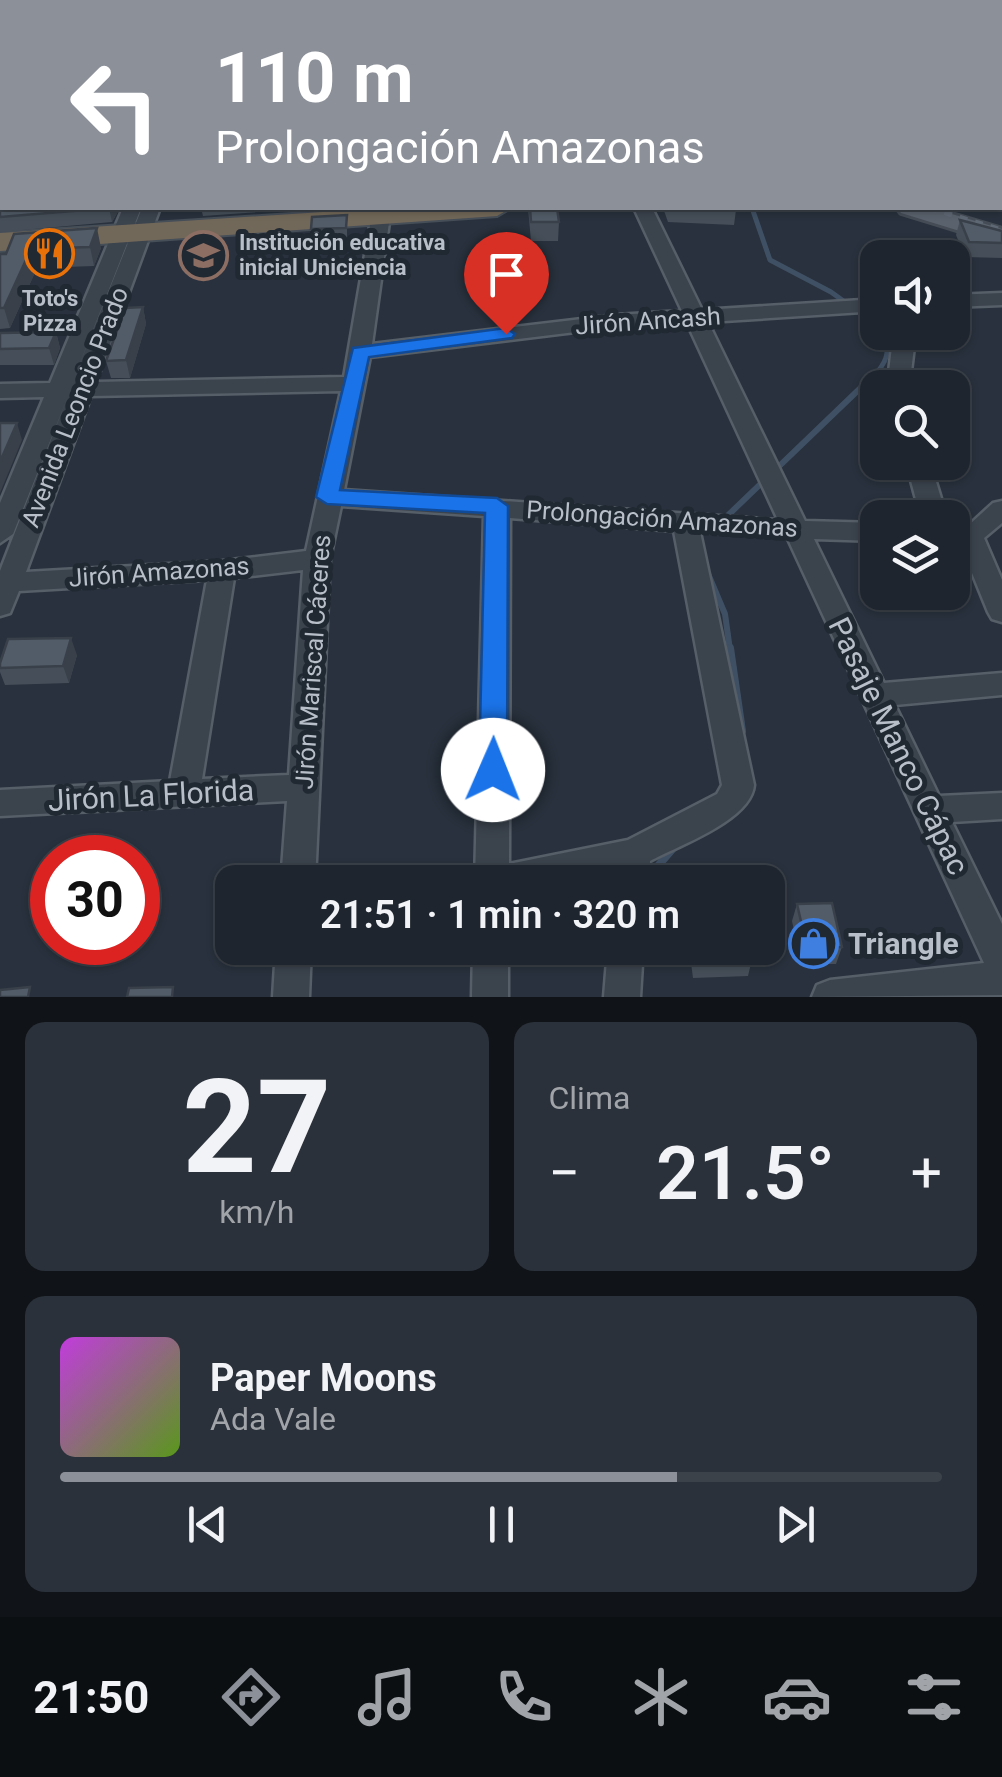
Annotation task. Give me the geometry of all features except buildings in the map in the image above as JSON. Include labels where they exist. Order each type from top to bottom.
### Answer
[{"type":"highway","points":[[0,242],[137,220],[382,210]]},
{"type":"main road","points":[[915,210],[1002,237]]},
{"type":"main road","points":[[959,210],[1002,221]]},
{"type":"street","name":"Jirón Mariscal Cáceres","points":[[299,865],[318,558],[327,497],[360,352],[382,210]]},
{"type":"street","name":"Pasaje Manco Cápac","points":[[645,210],[1002,962]]},
{"type":"street","name":"Avenida Leoncio Prado","points":[[3,590],[70,389],[137,220]]},
{"type":"street","points":[[970,300],[1002,299]]},
{"type":"street","name":"Jirón Ancash","points":[[360,352],[616,322],[860,306]]},
{"type":"street","points":[[0,391],[352,384]]},
{"type":"street","name":"Avenida Leoncio Prado","points":[[0,534],[70,389]]},
{"type":"street","name":"Prolongación Amazonas","points":[[327,497],[497,506],[741,527],[860,532]]},
{"type":"street","points":[[494,865],[497,506]]},
{"type":"street","points":[[970,529],[1002,508]]},
{"type":"street","points":[[637,865],[728,804],[736,796],[738,785],[688,522]]},
{"type":"street","points":[[970,536],[1002,538]]},
{"type":"street","points":[[970,552],[1002,612]]},
{"type":"street","name":"Jirón Amazonas","points":[[3,590],[318,558]]},
{"type":"street","points":[[184,793],[222,570]]},
{"type":"street","points":[[875,696],[1002,684]]},
{"type":"street","name":"Jirón La Florida","points":[[0,803],[303,787]]},
{"type":"street","points":[[931,810],[1002,806]]},
{"type":"street","points":[[291,997],[293,965]]},
{"type":"street","points":[[490,997],[491,965]]},
{"type":"street","points":[[622,997],[625,965]]},
{"type":"street","points":[[830,997],[1002,978]]},
{"type":"waterway","points":[[753,210],[770,260],[831,292],[860,313]]},
{"type":"waterway","points":[[878,370],[887,350]]},
{"type":"waterway","points":[[722,521],[860,388]]},
{"type":"waterway","points":[[706,569],[725,614],[730,650]]},
{"type":"waterway","points":[[730,648],[742,731]]},
{"type":"waterway","points":[[659,865],[676,845]]},
{"type":"railway","points":[[936,210],[1002,230]]},
{"type":"place","name":"Toto's Pizza","points":[[50,254]]},
{"type":"place","name":"Institución educativa inicial Uniciencia","points":[[204,255]]},
{"type":"place","name":"Triangle","points":[[813,943]]},
{"type":"route","points":[[493,770],[497,506],[327,497],[360,352],[506,334]]}]
